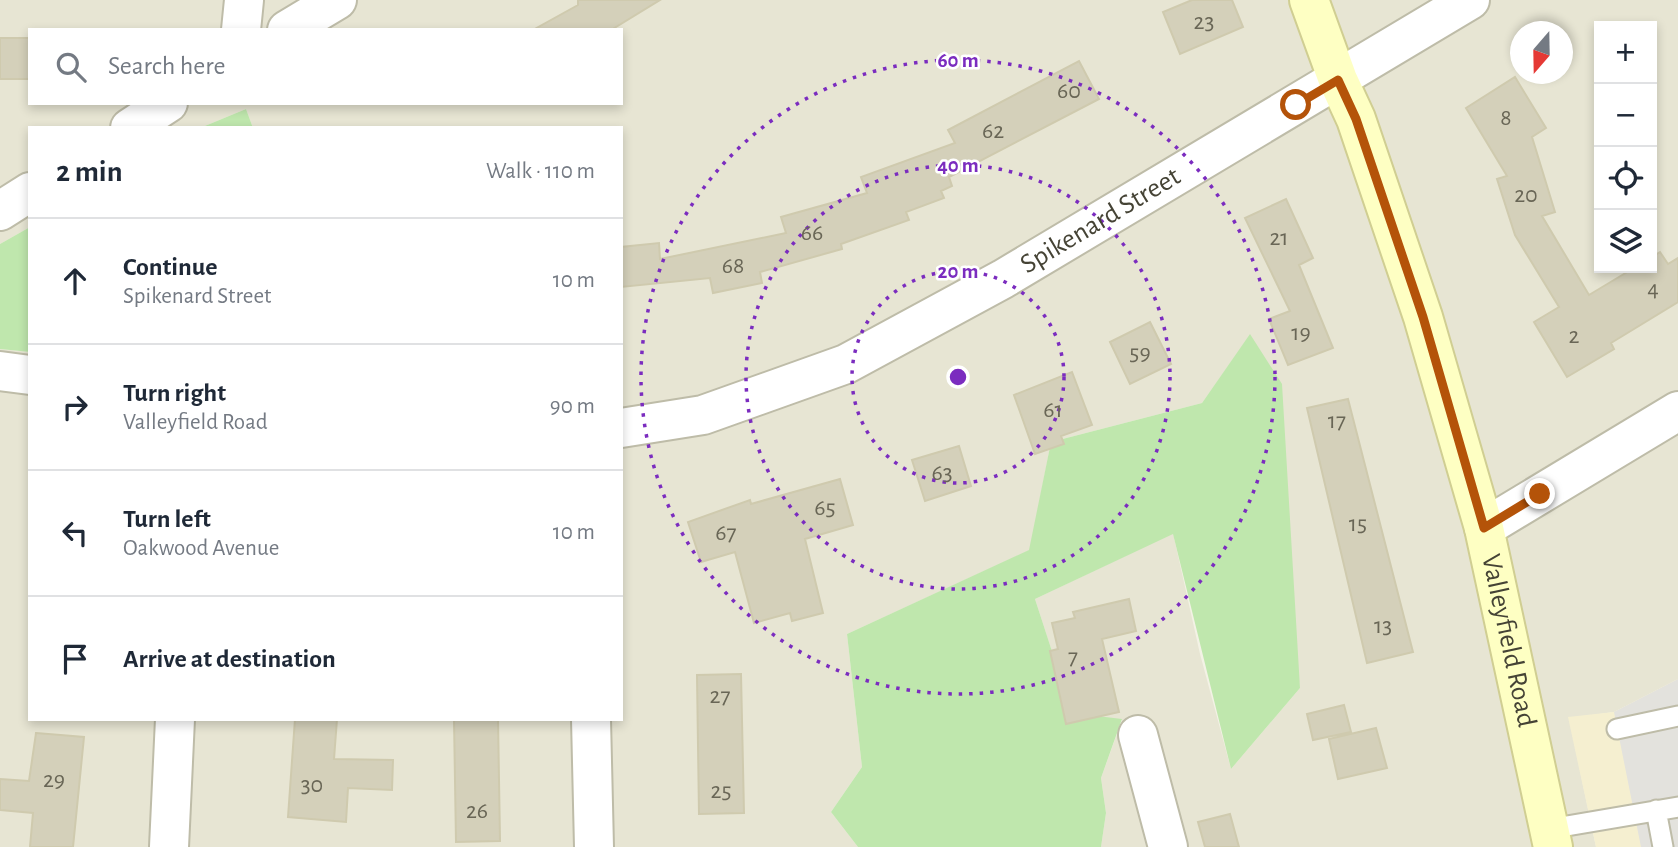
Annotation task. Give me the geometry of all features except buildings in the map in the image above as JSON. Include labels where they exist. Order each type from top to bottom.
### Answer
[{"type":"street","points":[[241,28],[244,0]]},
{"type":"street","points":[[290,28],[337,0]]},
{"type":"street","name":"Valleyfield Road","points":[[1308,0],[1338,80],[1356,119],[1423,317],[1484,528],[1551,838]]},
{"type":"street","name":"Spikenard Street","points":[[623,428],[703,415],[846,364],[1003,279],[1470,0]]},
{"type":"street","points":[[133,126],[165,105]]},
{"type":"street","points":[[0,211],[28,193]]},
{"type":"street","points":[[0,371],[28,374]]},
{"type":"street","points":[[1484,528],[1678,411]]},
{"type":"street","points":[[169,847],[175,721]]},
{"type":"street","points":[[591,721],[594,847]]},
{"type":"street","points":[[1138,735],[1168,847]]},
{"type":"lane","points":[[1617,729],[1678,716]]},
{"type":"lane","points":[[1551,838],[1656,810],[1678,807]]},
{"type":"lane","points":[[1656,810],[1663,847]]},
{"type":"shaded area","points":[[0,0],[1678,0],[1678,679],[1614,712],[1569,718],[1596,847],[1101,847],[1106,813],[1101,778],[1122,720],[1072,714],[1035,599],[1173,533],[1200,654],[1231,769],[1300,688],[1250,335],[1202,403],[1051,442],[1030,550],[847,634],[862,767],[831,812],[858,847],[0,847],[0,349],[28,352],[28,721],[623,721],[623,126],[252,126],[246,109],[205,126],[28,126],[28,228],[0,244]]},
{"type":"shaded area","points":[[1678,679],[1678,847],[1596,847],[1568,717],[1614,712]]},
{"type":"shaded area","points":[[1678,679],[1678,847],[1641,847],[1614,712]]},
{"type":"green space","points":[[246,109],[252,126],[205,126]]},
{"type":"green space","points":[[28,228],[28,352],[0,349],[0,244]]},
{"type":"green space","points":[[1250,334],[1282,384],[1300,688],[1231,769],[1173,534],[1035,599],[1072,713],[1122,719],[1101,778],[1106,813],[1101,847],[858,847],[831,812],[862,767],[847,634],[1029,550],[1051,442],[1202,403]]},
{"type":"route","points":[[1296,105],[1338,80],[1356,119],[1423,317],[1484,528],[1540,494]]}]
